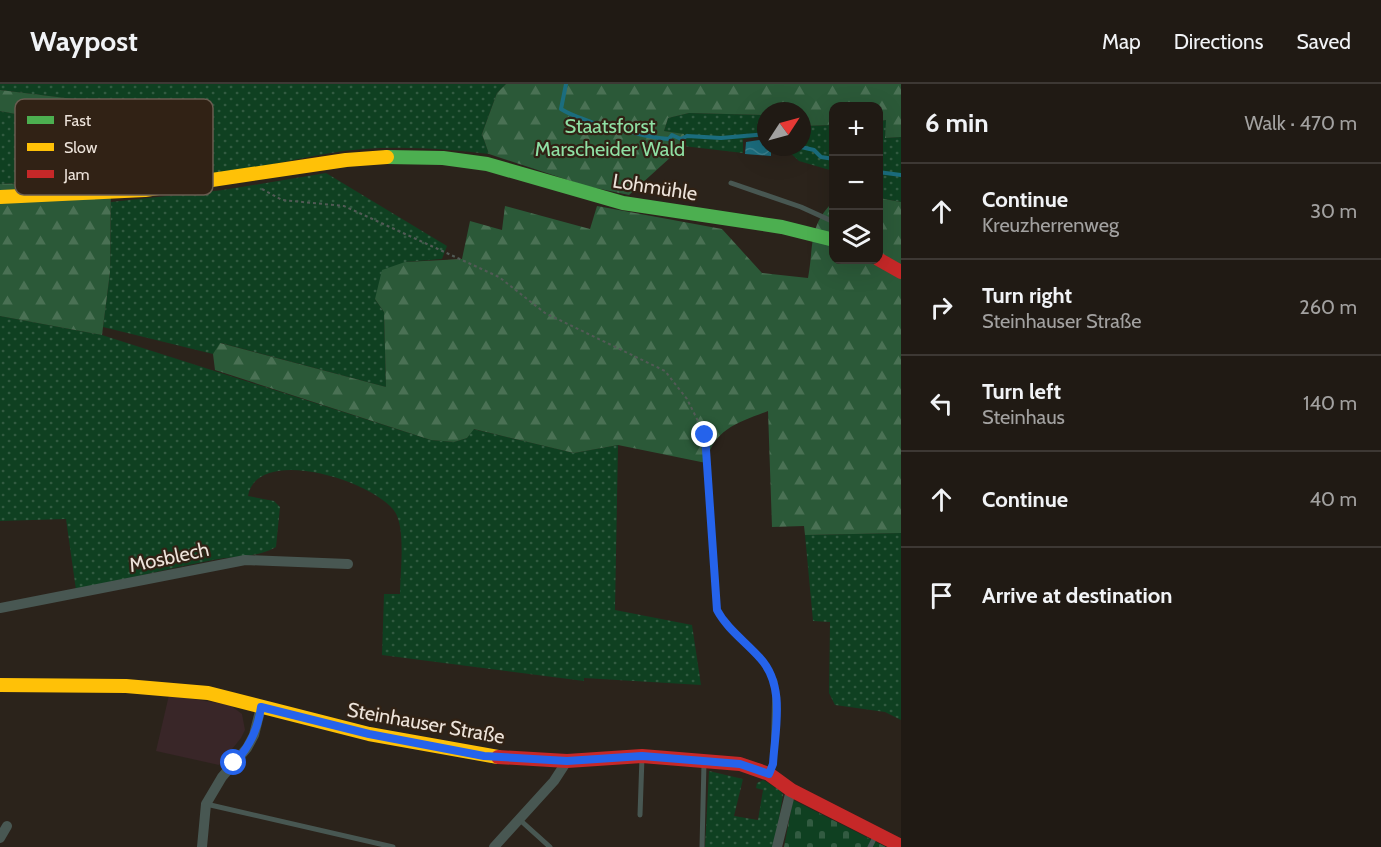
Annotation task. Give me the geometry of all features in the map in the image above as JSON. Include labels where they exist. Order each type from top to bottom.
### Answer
[{"type":"street","name":"Lohmühle","points":[[213,182],[341,161],[383,157],[473,161],[500,166],[624,204],[766,223],[798,229],[829,238]]},
{"type":"street","name":"Lohmühle","points":[[0,197],[77,195]]},
{"type":"street","points":[[883,261],[901,272]]},
{"type":"street","name":"Mosblech","points":[[0,608],[245,560],[348,564]]},
{"type":"street","name":"Steinhauser Straße","points":[[0,685],[159,688],[208,693],[369,734],[484,756],[567,761],[642,756],[740,764],[769,774],[790,790],[901,846]]},
{"type":"street","points":[[202,847],[206,804],[222,777],[247,748],[254,735],[261,707]]},
{"type":"street","points":[[494,847],[554,781],[567,761]]},
{"type":"street","points":[[777,847],[790,790]]},
{"type":"street","points":[[0,838],[7,826]]},
{"type":"lane","points":[[731,183],[801,207],[829,220]]},
{"type":"lane","points":[[710,510],[717,610],[730,628],[760,658],[775,681],[773,764],[769,774]]},
{"type":"lane","points":[[640,815],[642,756]]},
{"type":"lane","points":[[702,847],[704,761]]},
{"type":"lane","points":[[206,804],[393,847]]},
{"type":"lane","points":[[520,820],[550,847]]},
{"type":"lane","points":[[870,847],[877,834]]},
{"type":"path","points":[[261,189],[282,200],[344,206],[364,215],[499,277],[545,313],[665,371],[687,399],[705,435],[710,510]]},
{"type":"shaded area","points":[[169,695],[230,705],[242,714],[245,730],[219,765],[156,751]]},
{"type":"green space","points":[[0,84],[506,84],[497,93],[482,134],[489,154],[430,149],[351,150],[213,173],[213,99],[74,99],[0,90]]},
{"type":"green space","name":"Staatsforst Marscheider Wald","points":[[506,84],[901,84],[901,137],[885,138],[886,120],[883,120],[883,102],[829,102],[829,125],[811,126],[811,102],[757,102],[757,115],[689,113],[668,118],[664,131],[684,134],[683,146],[629,195],[586,186],[489,154],[482,134],[497,93]]},
{"type":"green space","points":[[0,90],[74,99],[15,99],[15,114],[0,111]]},
{"type":"green space","points":[[0,111],[15,114],[15,183],[0,184]]},
{"type":"green space","points":[[689,113],[757,115],[757,137],[743,139],[743,153],[683,146],[683,134],[664,131],[668,118]]},
{"type":"green space","points":[[883,120],[887,120],[885,138],[901,137],[901,202],[883,199]]},
{"type":"green space","points":[[829,125],[829,170],[799,161],[794,156],[811,156],[811,126]]},
{"type":"green space","points":[[326,173],[447,246],[442,259],[405,262],[375,299],[384,312],[386,387],[221,343],[213,354],[103,327],[110,272],[111,202],[176,195],[213,195],[213,191]]},
{"type":"green space","points":[[0,184],[15,184],[15,195],[111,195],[110,272],[102,335],[0,316]]},
{"type":"green space","points":[[883,199],[901,202],[901,533],[805,535],[804,526],[772,527],[768,411],[729,428],[709,451],[706,463],[618,445],[574,453],[474,429],[467,438],[454,442],[431,440],[215,370],[213,354],[220,343],[386,387],[384,312],[375,299],[382,270],[405,262],[462,259],[470,221],[502,230],[505,206],[590,229],[597,206],[722,229],[762,273],[808,278],[813,237],[829,206],[829,264],[883,264]]},
{"type":"green space","points":[[0,316],[102,335],[431,440],[454,442],[467,438],[473,429],[574,453],[618,445],[615,610],[692,625],[701,685],[584,678],[584,681],[382,655],[384,594],[400,594],[401,540],[398,520],[395,512],[383,500],[365,489],[317,473],[293,470],[272,472],[256,480],[248,496],[274,501],[280,507],[276,547],[269,551],[196,563],[76,590],[66,519],[0,521]]},
{"type":"green space","points":[[901,533],[901,720],[885,712],[835,705],[829,693],[830,622],[813,621],[805,535]]},
{"type":"green space","points":[[709,771],[743,779],[734,816],[758,820],[763,790],[756,788],[757,783],[763,780],[781,791],[783,795],[774,847],[705,847]]},
{"type":"green space","points":[[793,800],[886,847],[784,847]]},
{"type":"water","points":[[757,140],[757,155],[745,154],[746,142]]},
{"type":"waterway","points":[[566,84],[561,109],[607,130],[622,127],[637,134],[669,139],[672,135],[681,139],[687,136],[721,138],[757,135]]},
{"type":"waterway","points":[[811,149],[821,157],[829,158]]},
{"type":"waterway","points":[[883,173],[901,175]]},
{"type":"traffic: fast","points":[[387,157],[443,158],[487,164],[623,203],[782,227],[829,239]]},
{"type":"traffic: slow","points":[[213,180],[346,160],[387,157]]},
{"type":"traffic: slow","points":[[0,197],[41,195]]},
{"type":"traffic: slow","points":[[0,685],[126,686],[208,693],[369,734],[498,757]]},
{"type":"traffic: jam","points":[[883,262],[901,272]]},
{"type":"traffic: jam","points":[[498,757],[567,761],[642,756],[740,764],[769,774],[791,790],[901,846]]},
{"type":"route","points":[[234,763],[247,748],[254,735],[261,707],[369,734],[484,756],[567,761],[642,756],[740,764],[769,774],[773,764],[775,681],[770,669],[721,618],[717,610],[705,435]]}]
